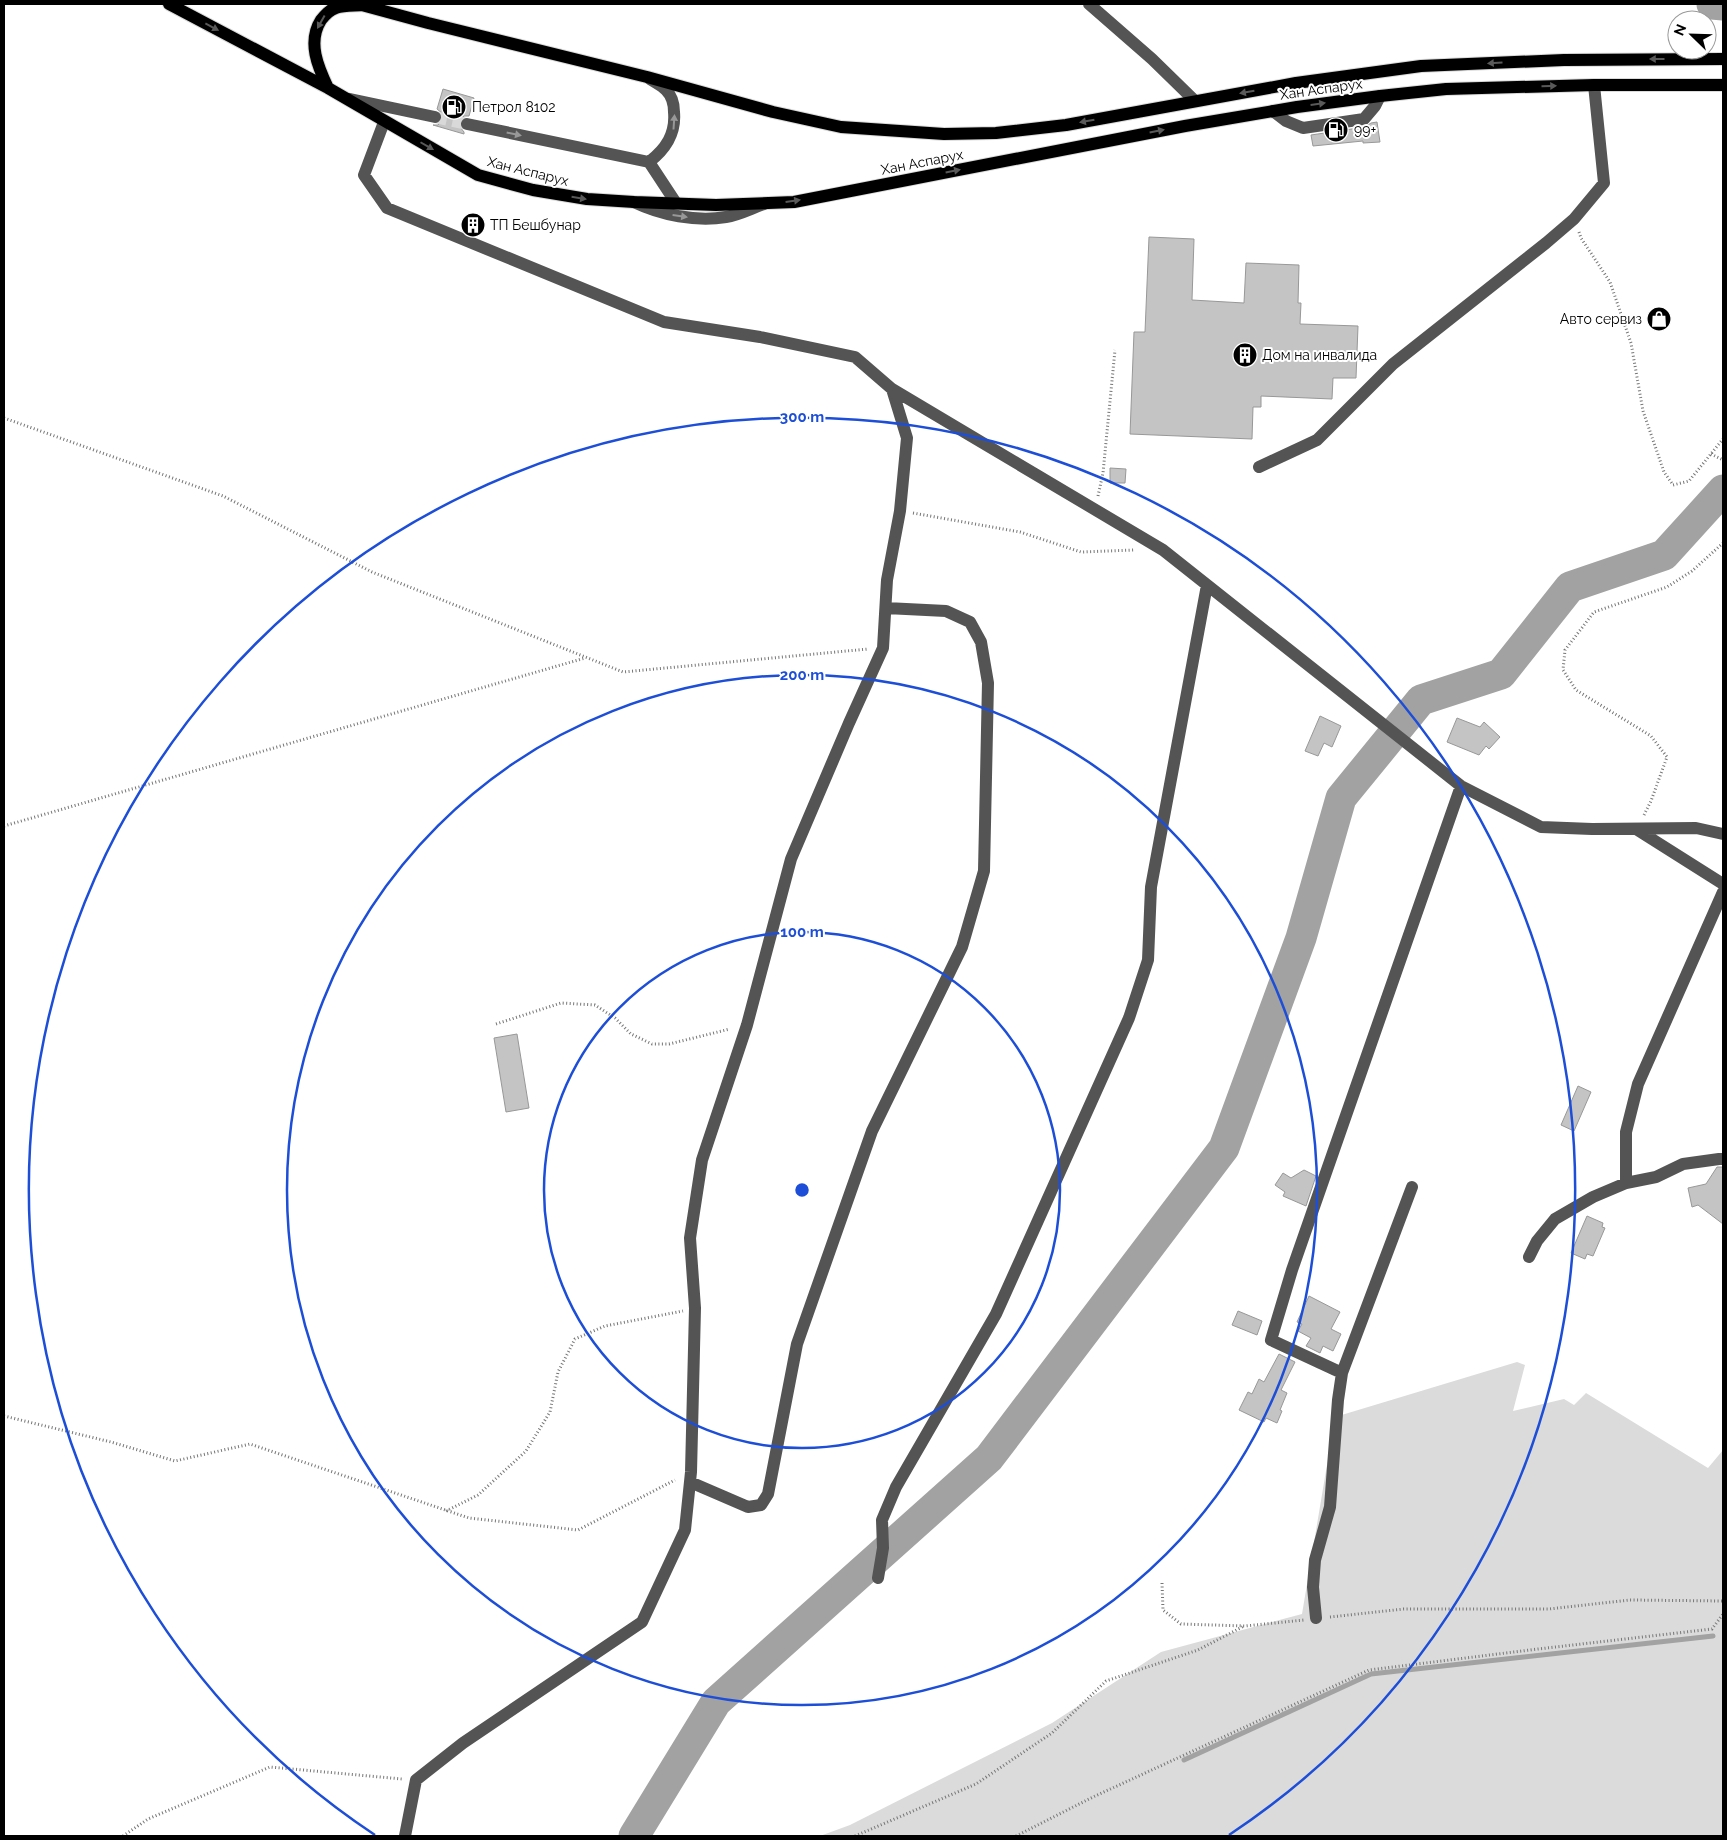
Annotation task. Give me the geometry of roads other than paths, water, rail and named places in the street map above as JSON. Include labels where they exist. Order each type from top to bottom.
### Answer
[{"type":"main road","name":"Хан Аспарух","points":[[169,4],[328,88],[384,122],[478,174],[533,190],[587,200],[716,205],[794,202],[1185,126],[1273,111],[1446,89],[1594,85],[1723,85]]},
{"type":"main road","name":"Хан Аспарух","points":[[361,4],[428,23],[647,77],[773,112],[842,127],[944,134],[996,133],[1066,125],[1296,83],[1421,66],[1564,60],[1723,59]]},
{"type":"main road","points":[[328,88],[316,62],[314,49],[314,37],[319,23],[326,13],[336,8],[361,4]]},
{"type":"street","points":[[1089,4],[1152,59],[1195,101]]},
{"type":"street","points":[[647,77],[667,91],[672,98],[675,118],[674,129],[665,148],[649,162]]},
{"type":"street","points":[[1259,467],[1317,440],[1393,364],[1538,250],[1574,219],[1604,184],[1594,85]]},
{"type":"street","points":[[1273,111],[1286,121],[1303,128],[1364,119],[1375,106],[1380,96]]},
{"type":"street","points":[[345,98],[435,116]]},
{"type":"street","points":[[384,122],[364,175],[387,208],[664,322],[760,337],[855,356],[892,389],[1163,550],[1461,786],[1540,827],[1696,828],[1723,834]]},
{"type":"street","points":[[467,124],[649,162],[676,203]]},
{"type":"street","points":[[634,202],[649,210],[665,214],[708,219],[728,217],[764,204]]},
{"type":"street","points":[[405,1836],[416,1780],[463,1743],[642,1622],[685,1530],[691,1477],[696,1308],[690,1238],[702,1160],[747,1025],[792,859],[849,723],[883,648],[887,580],[900,511],[907,438],[892,389]]},
{"type":"street","points":[[878,1578],[883,1548],[882,1520],[896,1487],[996,1314],[1129,1018],[1148,960],[1151,887],[1207,585]]},
{"type":"street","points":[[691,1477],[748,1507],[761,1505],[768,1494],[797,1344],[872,1131],[962,947],[984,871],[988,683],[981,642],[970,622],[946,612],[886,608]]},
{"type":"street","points":[[1342,1373],[1271,1340],[1292,1270],[1461,786]]},
{"type":"street","points":[[1636,829],[1723,884]]},
{"type":"street","points":[[1626,1183],[1626,1132],[1638,1084],[1723,892]]},
{"type":"street","points":[[1529,1257],[1537,1241],[1554,1219],[1593,1197],[1626,1183],[1656,1177],[1683,1164],[1723,1160]]},
{"type":"street","points":[[1316,1618],[1313,1587],[1315,1560],[1330,1507],[1338,1400],[1342,1373],[1412,1187]]},
{"type":"waterway","points":[[1712,4],[1723,5]]},
{"type":"waterway","points":[[634,1836],[716,1702],[989,1458],[1224,1148],[1301,938],[1341,798],[1421,700],[1501,674],[1570,587],[1664,555],[1723,490]]},
{"type":"waterway","points":[[1184,1760],[1371,1674],[1713,1636]]},
{"type":"tunnel","points":[[435,117],[467,124]]},
{"type":"place","name":"Петрол 8102","points":[[454,107]]},
{"type":"place","name":"99+","points":[[1336,130]]},
{"type":"place","name":"ТП Бешбунар","points":[[473,225]]},
{"type":"place","name":"Авто сервиз","points":[[1659,319]]},
{"type":"place","name":"Дом на инвалида","points":[[1245,355]]}]
